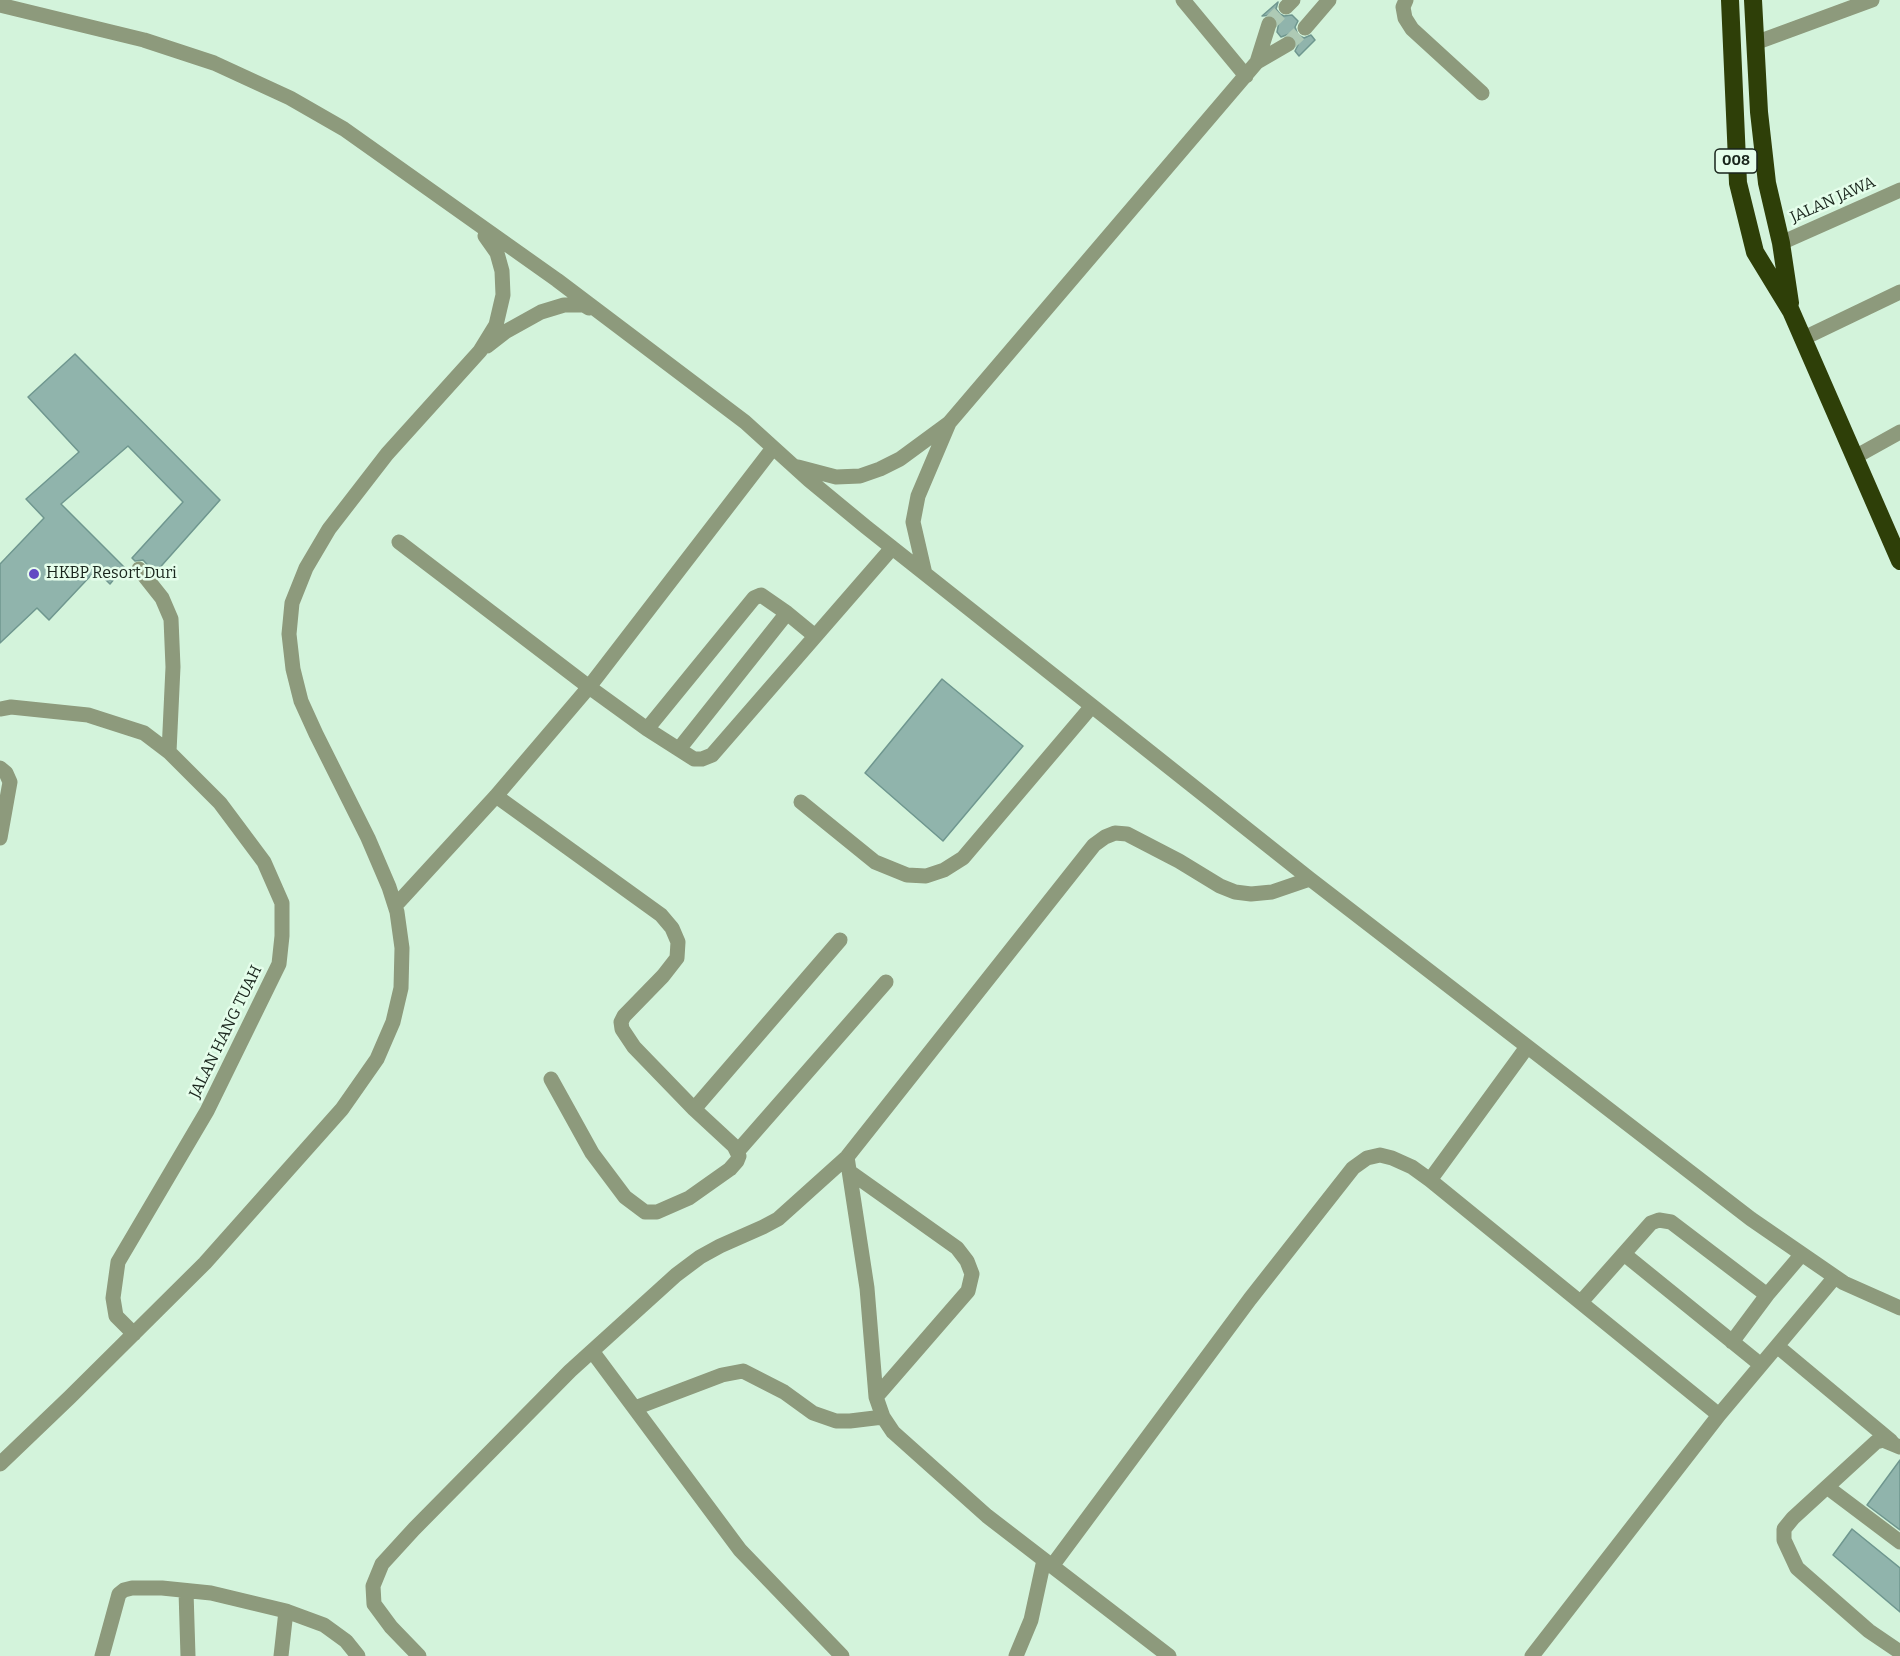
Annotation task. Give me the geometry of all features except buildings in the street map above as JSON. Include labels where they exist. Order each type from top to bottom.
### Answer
[{"type":"highway","name":"008","points":[[1730,0],[1738,183],[1755,252],[1791,310],[1900,561]]},
{"type":"highway","name":"008","points":[[1753,0],[1759,112],[1767,183],[1781,243],[1791,310]]},
{"type":"street","points":[[1183,0],[1246,76]]},
{"type":"street","points":[[1305,28],[1329,0]]},
{"type":"street","points":[[1406,0],[1403,8],[1405,18],[1412,29],[1482,93]]},
{"type":"street","points":[[1755,43],[1872,0]]},
{"type":"street","points":[[7,4],[37,6],[214,63],[290,98],[344,129],[606,318],[745,422],[793,466],[892,548],[1310,879],[1751,1219],[1834,1277],[1900,1308]]},
{"type":"street","points":[[793,466],[836,477],[860,476],[900,459],[949,423],[1246,76],[1257,62],[1269,24]]},
{"type":"street","points":[[1257,62],[1288,44]]},
{"type":"street","name":"JALAN JAWA","points":[[1781,243],[1900,190]]},
{"type":"street","points":[[0,1464],[205,1263],[266,1195],[342,1109],[377,1059],[393,1022],[401,988],[402,948],[395,906],[368,838],[301,701],[291,658],[289,634],[292,603],[306,568],[329,529],[387,454],[480,351],[496,325],[504,295],[497,253],[494,246],[470,220]]},
{"type":"street","points":[[1802,339],[1900,292]]},
{"type":"street","points":[[480,351],[522,322],[541,312],[564,305],[584,305],[606,318]]},
{"type":"street","points":[[925,574],[914,522],[915,513],[918,496],[949,423]]},
{"type":"street","points":[[1855,457],[1900,432]]},
{"type":"street","points":[[395,906],[496,796],[589,687],[773,448]]},
{"type":"street","points":[[399,542],[589,687],[647,729],[694,759],[712,755],[892,548]]},
{"type":"street","points":[[139,569],[162,598],[171,619],[173,667],[169,752]]},
{"type":"street","points":[[647,729],[754,598],[761,596],[787,613],[815,636]]},
{"type":"street","points":[[679,749],[787,613]]},
{"type":"street","points":[[801,802],[875,862],[908,876],[926,876],[944,870],[963,858],[1092,706]]},
{"type":"street","name":"JALAN HANG TUAH","points":[[0,709],[11,707],[87,715],[144,734],[169,752],[220,803],[264,862],[282,903],[279,964],[207,1112],[118,1262],[113,1298],[116,1316],[134,1334]]},
{"type":"street","points":[[0,768],[6,773],[10,782],[0,838]]},
{"type":"street","points":[[496,796],[661,915],[672,928],[678,942],[676,958],[663,976],[624,1016],[621,1022],[622,1029],[634,1047],[694,1109],[734,1146],[739,1156],[737,1161],[730,1169],[689,1198],[657,1212],[645,1212],[625,1197],[591,1153],[551,1079]]},
{"type":"street","points":[[419,1656],[391,1627],[374,1604],[373,1586],[382,1564],[422,1520],[592,1351],[676,1275],[700,1257],[720,1246],[778,1219],[849,1164],[1094,845],[1115,833],[1127,834],[1179,861],[1220,886],[1235,892],[1251,894],[1272,892],[1310,879]]},
{"type":"street","points":[[694,1109],[840,940]]},
{"type":"street","points":[[737,1152],[886,982]]},
{"type":"street","points":[[1430,1180],[1527,1047]]},
{"type":"street","points":[[1016,1656],[1048,1563],[1353,1168],[1367,1158],[1380,1155],[1412,1167],[1430,1180],[1719,1415]]},
{"type":"street","points":[[849,1164],[867,1288],[876,1396],[883,1417],[893,1432],[987,1516],[1169,1656]]},
{"type":"street","points":[[849,1164],[957,1248],[967,1261],[972,1274],[968,1291],[876,1396]]},
{"type":"street","points":[[1581,1302],[1651,1222],[1659,1220],[1671,1222],[1767,1295]]},
{"type":"street","points":[[1624,1254],[1761,1365]]},
{"type":"street","points":[[1732,1341],[1802,1254]]},
{"type":"street","points":[[1532,1656],[1719,1415],[1834,1277]]},
{"type":"street","points":[[1777,1346],[1895,1444]]},
{"type":"street","points":[[592,1351],[740,1550],[842,1656]]},
{"type":"street","points":[[635,1408],[722,1375],[743,1371],[768,1383],[821,1416],[837,1421],[883,1417]]},
{"type":"street","points":[[1895,1444],[1883,1440],[1876,1442],[1793,1518],[1784,1529],[1784,1540],[1797,1568],[1869,1631],[1900,1652]]},
{"type":"street","points":[[1827,1487],[1900,1542]]},
{"type":"street","points":[[102,1656],[119,1594],[124,1590],[162,1588],[211,1593],[286,1611],[324,1625],[346,1641],[358,1656]]},
{"type":"street","points":[[186,1591],[188,1656]]},
{"type":"street","points":[[281,1656],[286,1611]]},
{"type":"tunnel","points":[[1269,24],[1286,7]]},
{"type":"tunnel","points":[[1288,44],[1305,28]]},
{"type":"place","name":"HKBP Resort Duri","points":[[34,574]]}]
